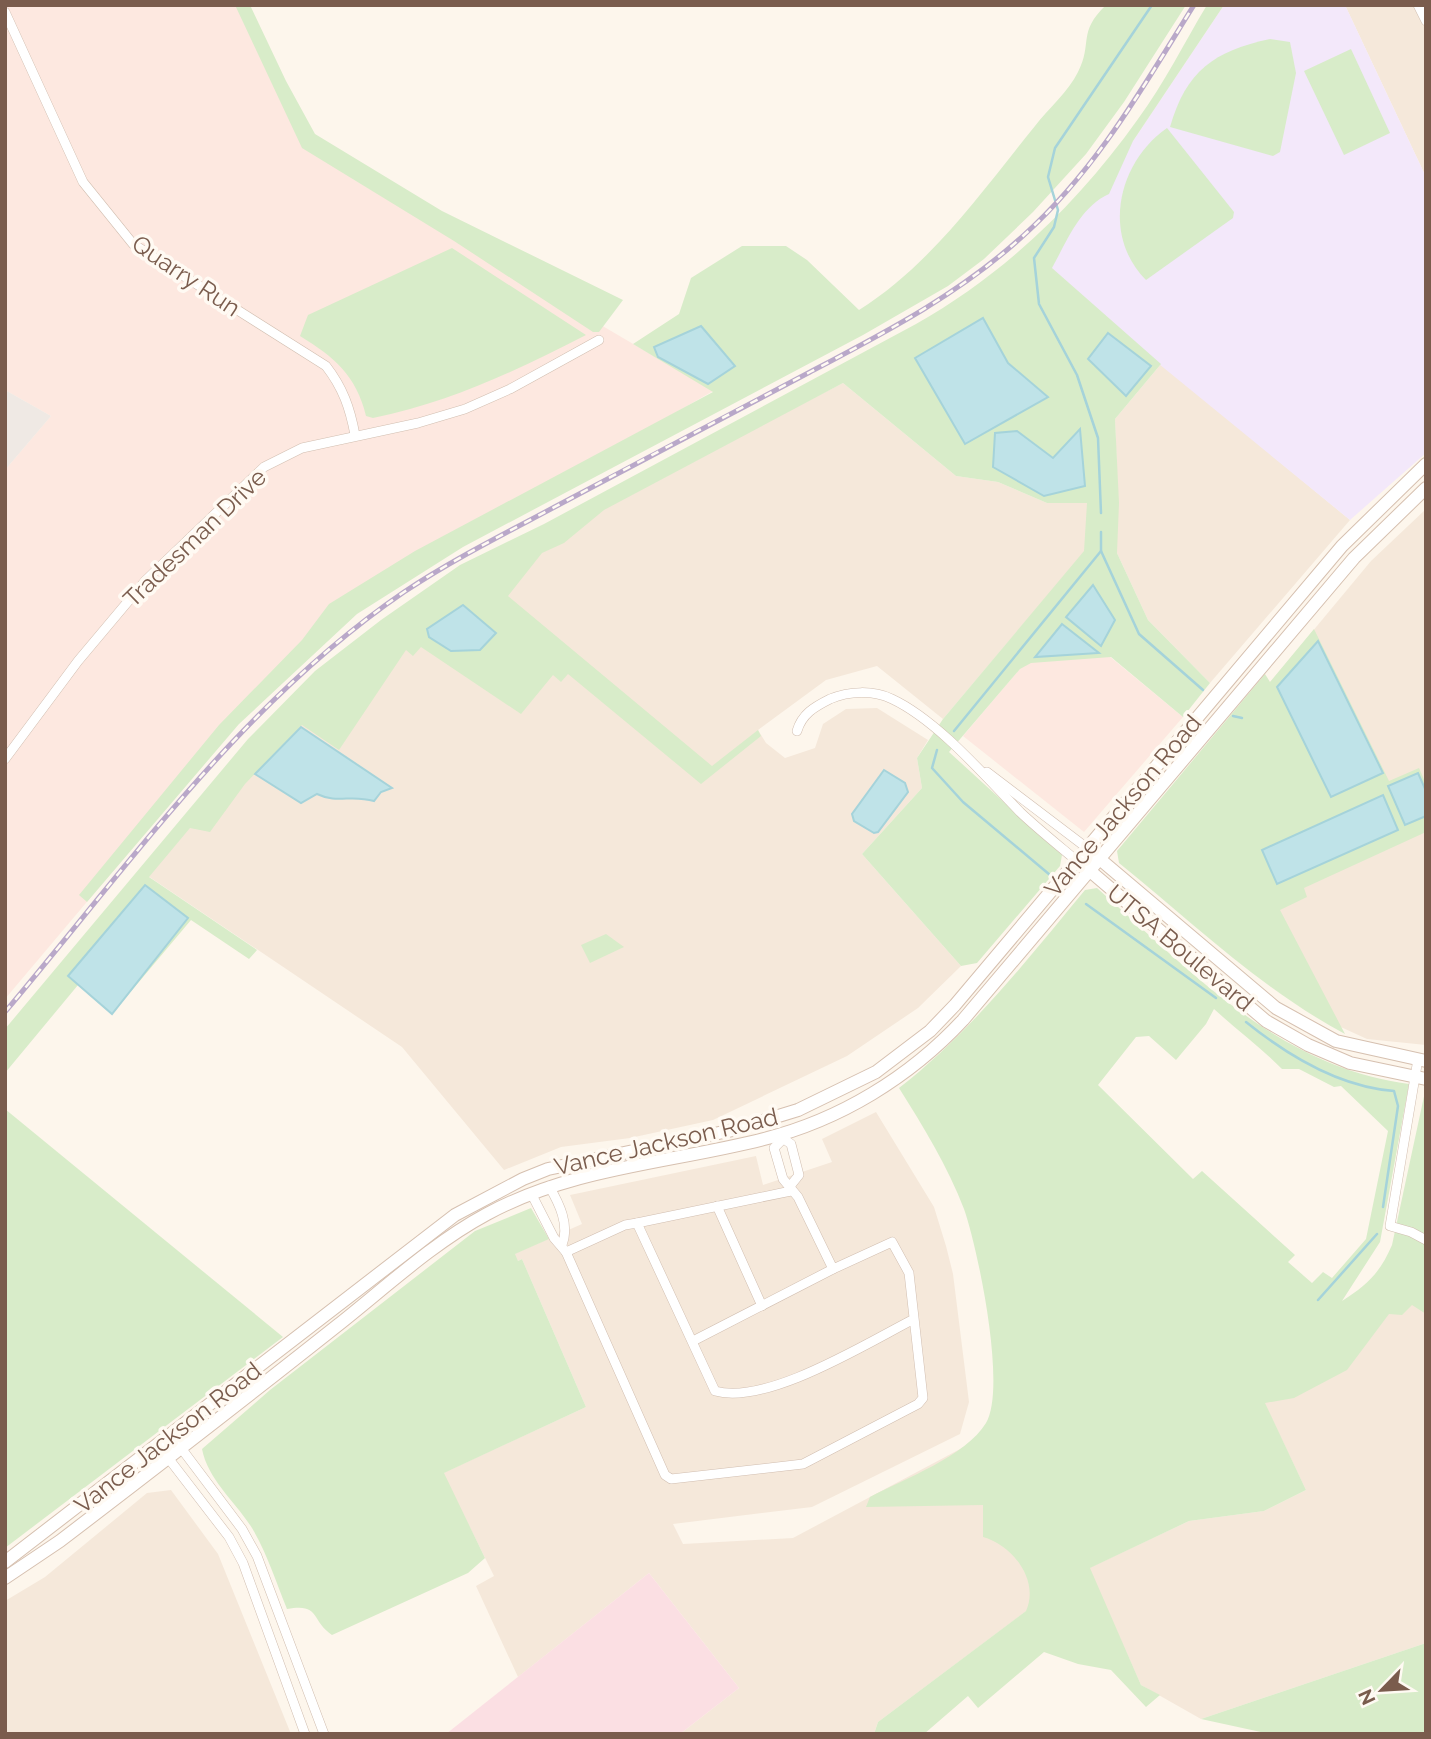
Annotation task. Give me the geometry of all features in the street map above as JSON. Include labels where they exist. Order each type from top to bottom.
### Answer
[{"type":"main road","name":"Vance Jackson Road","points":[[5,1562],[172,1436],[418,1242],[484,1198],[548,1169],[760,1122],[818,1102],[876,1072],[930,1031],[955,1006],[1342,546],[1426,464]]},
{"type":"main road","name":"Vance Jackson Road","points":[[5,1578],[60,1541],[169,1458],[458,1231],[531,1193],[586,1174],[780,1137],[847,1107],[885,1086],[942,1042],[1354,558],[1426,488]]},
{"type":"main road","name":"UTSA Boulevard","points":[[1087,848],[1276,1008],[1296,1021],[1357,1048],[1422,1060]]},
{"type":"main road","name":"UTSA Boulevard","points":[[1077,861],[1266,1021],[1287,1035],[1350,1063],[1421,1077]]},
{"type":"street","points":[[1418,5],[1426,22]]},
{"type":"street","name":"Quarry Run","points":[[5,12],[83,182],[106,213],[133,244],[162,265],[326,366],[340,384],[349,406],[355,435]]},
{"type":"street","name":"Tradesman Drive","points":[[5,759],[78,661],[146,580],[264,467],[302,448],[418,424],[465,409],[510,389],[598,340]]},
{"type":"street","name":"UTSA Boulevard","points":[[797,731],[800,721],[809,711],[839,695],[860,692],[890,698],[910,709],[1087,848]]},
{"type":"street","name":"UTSA Boulevard","points":[[969,758],[1024,815],[1077,861]]},
{"type":"street","points":[[1422,1060],[1421,1077],[1390,1226],[1426,1240]]},
{"type":"street","points":[[564,1248],[625,1225],[791,1188],[799,1175],[797,1165],[791,1144],[780,1137],[774,1147],[783,1179],[791,1188],[799,1197],[833,1269]]},
{"type":"street","points":[[780,1170],[797,1165]]},
{"type":"street","points":[[548,1186],[558,1201],[567,1234],[564,1248]]},
{"type":"street","points":[[531,1193],[554,1238],[564,1248],[665,1475],[671,1479],[803,1464],[918,1404],[923,1398],[909,1273],[892,1241],[693,1341]]},
{"type":"street","points":[[717,1206],[762,1306]]},
{"type":"street","points":[[548,1225],[563,1219]]},
{"type":"street","points":[[637,1223],[715,1391],[724,1394],[782,1385],[914,1319]]},
{"type":"street","points":[[172,1436],[242,1529],[257,1556],[324,1734]]},
{"type":"street","points":[[159,1446],[229,1537],[243,1563],[305,1734]]},
{"type":"street","points":[[267,1629],[282,1624]]},
{"type":"shaded area","points":[[5,5],[243,5],[291,110],[353,179],[713,391],[334,609],[5,999],[5,470],[51,416],[5,390]]},
{"type":"shaded area","points":[[1224,5],[1345,5],[1426,177],[1426,453],[1350,520],[1039,266],[1133,141]]},
{"type":"shaded area","points":[[1345,5],[1426,5],[1426,177]]},
{"type":"shaded area","points":[[1161,364],[1350,520],[1210,683],[1148,620],[1117,553],[1085,551],[943,719],[877,666],[826,680],[758,730],[766,743],[785,758],[815,748],[823,724],[846,709],[877,708],[928,740],[917,758],[922,788],[862,854],[961,966],[918,1008],[847,1056],[713,1120],[630,1138],[561,1147],[504,1170],[402,1047],[148,876],[287,715],[477,571],[843,383],[956,476],[998,482],[1047,503],[1118,503],[1115,419]]},
{"type":"shaded area","points":[[5,390],[51,416],[5,470]]},
{"type":"shaded area","points":[[1426,509],[1426,1045],[1367,1039],[1332,1023],[1246,844],[1267,686],[1371,561]]},
{"type":"shaded area","points":[[1063,618],[1183,717],[1084,832],[963,736]]},
{"type":"shaded area","points":[[876,1112],[934,1207],[946,1246],[953,1274],[969,1402],[960,1434],[812,1507],[673,1524],[683,1544],[793,1538],[977,1440],[1057,1588],[878,1722],[874,1734],[680,1734],[739,1688],[649,1573],[518,1677],[476,1586],[494,1576],[443,1473],[586,1407],[522,1259],[518,1261],[514,1254],[582,1224],[570,1195],[756,1156],[763,1185],[832,1162],[822,1139]]},
{"type":"shaded area","points":[[1426,1287],[1426,1643],[1201,1719],[1141,1685],[1089,1568],[1189,1521],[1264,1511],[1306,1490],[1249,1371]]},
{"type":"shaded area","points":[[171,1490],[218,1554],[291,1734],[5,1734],[5,1601],[45,1577],[147,1493]]},
{"type":"shaded area","points":[[649,1573],[739,1688],[680,1734],[446,1734]]},
{"type":"green space","points":[[235,5],[250,5],[315,134],[442,211],[623,300],[599,332],[593,332],[454,241],[302,148]]},
{"type":"green space","points":[[1106,5],[1186,5],[1124,102],[1086,154],[1033,212],[984,259],[948,286],[863,335],[463,547],[357,614],[239,724],[87,902],[79,895],[219,725],[302,640],[329,604],[415,551],[713,392],[633,344],[679,314],[691,278],[742,246],[786,246],[807,260],[859,310],[885,292],[954,225],[1069,86],[1082,62],[1088,31]]},
{"type":"green space","points":[[1207,5],[1224,5],[1133,141],[1109,194],[1082,216],[1052,268],[1161,364],[1115,419],[1119,503],[1117,553],[1148,620],[1210,683],[1183,717],[1111,657],[1031,663],[1020,669],[949,752],[1062,855],[1060,866],[977,963],[961,966],[862,854],[922,788],[917,758],[943,719],[1084,551],[1087,503],[1047,503],[998,482],[956,476],[843,383],[604,510],[564,543],[542,553],[508,596],[712,766],[758,730],[761,736],[701,784],[568,674],[561,682],[553,675],[521,714],[421,647],[413,656],[406,650],[339,750],[302,725],[245,784],[210,832],[190,828],[149,877],[257,950],[249,959],[191,920],[112,1014],[78,985],[5,1073],[5,1029],[248,739],[315,671],[381,620],[460,565],[544,524],[916,324],[980,282],[1038,234],[1115,150],[1157,92]]},
{"type":"green space","points":[[1270,39],[1290,42],[1296,73],[1280,152],[1273,156],[1170,127],[1184,91],[1205,66],[1233,50]]},
{"type":"green space","points":[[1351,49],[1390,133],[1344,155],[1304,71]]},
{"type":"green space","points":[[1167,128],[1234,212],[1233,218],[1146,280],[1132,262],[1123,242],[1121,200],[1127,179],[1137,160],[1150,142]]},
{"type":"green space","points":[[452,248],[586,335],[508,373],[457,394],[402,411],[373,418],[366,416],[356,389],[342,368],[300,336],[308,315]]},
{"type":"green space","points":[[1314,629],[1389,781],[1419,768],[1426,784],[1426,832],[1304,888],[1307,897],[1280,910],[1345,1034],[1285,997],[1228,954],[1119,863],[1117,851],[1265,674],[1270,682]]},
{"type":"green space","points":[[1097,888],[1203,982],[1239,1011],[1277,1036],[1318,1058],[1362,1074],[1409,1084],[1380,1242],[1342,1301],[1372,1278],[1392,1245],[1426,1087],[1426,1314],[1412,1305],[1402,1315],[1389,1314],[1347,1370],[1294,1398],[1265,1403],[1306,1490],[1264,1511],[1189,1521],[1090,1568],[1141,1685],[1160,1695],[1146,1707],[1111,1670],[1078,1664],[1044,1652],[978,1708],[968,1696],[924,1734],[874,1734],[878,1722],[1026,1611],[1029,1599],[1029,1587],[1021,1565],[1004,1548],[983,1537],[983,1505],[866,1507],[870,1497],[933,1466],[964,1446],[986,1423],[992,1405],[992,1350],[983,1285],[970,1228],[958,1193],[943,1162],[899,1088],[974,1019],[1020,969],[1085,890]],"holes":[[[1214,1009],[1282,1069],[1299,1069],[1334,1087],[1341,1086],[1388,1131],[1366,1239],[1332,1278],[1323,1272],[1312,1283],[1288,1262],[1295,1255],[1202,1171],[1193,1179],[1098,1085],[1136,1037],[1149,1036],[1176,1060],[1206,1024]]]},
{"type":"green space","points":[[606,934],[624,947],[590,963],[581,945]]},
{"type":"green space","points":[[5,1109],[283,1337],[5,1548]]},
{"type":"green space","points":[[531,1208],[549,1239],[515,1254],[518,1261],[522,1259],[586,1407],[444,1473],[485,1558],[468,1573],[332,1635],[314,1614],[305,1608],[287,1609],[257,1538],[210,1471],[202,1449],[270,1390],[475,1231]]},
{"type":"green space","points":[[1426,1643],[1426,1734],[1270,1734],[1201,1719]]},
{"type":"water","points":[[983,318],[1008,363],[1048,397],[965,444],[915,358]]},
{"type":"water","points":[[701,326],[735,366],[708,384],[658,357],[654,347]]},
{"type":"water","points":[[1108,333],[1151,366],[1126,396],[1088,359]]},
{"type":"water","points":[[1080,429],[1085,486],[1044,496],[993,467],[995,433],[1017,431],[1053,458]]},
{"type":"water","points":[[1093,585],[1115,620],[1101,646],[1066,617]]},
{"type":"water","points":[[463,605],[496,633],[480,650],[451,651],[429,637],[427,629]]},
{"type":"water","points":[[1062,624],[1099,653],[1035,657]]},
{"type":"water","points":[[1318,641],[1383,773],[1331,797],[1277,687]]},
{"type":"water","points":[[301,727],[392,788],[381,792],[374,801],[331,798],[317,794],[301,803],[255,774]]},
{"type":"water","points":[[884,770],[905,783],[908,792],[878,832],[874,833],[854,821],[852,814]]},
{"type":"water","points":[[1418,773],[1426,791],[1426,816],[1405,825],[1388,786]]},
{"type":"water","points":[[1383,795],[1398,830],[1277,884],[1262,850]]},
{"type":"water","points":[[145,885],[188,918],[112,1014],[68,976]]},
{"type":"waterway","points":[[1101,513],[1098,438],[1077,375],[1039,304],[1034,258],[1054,227],[1058,210],[1048,177],[1055,148],[1152,5]]},
{"type":"waterway","points":[[1101,532],[1101,551],[1139,634],[1203,690]]},
{"type":"waterway","points":[[954,731],[1101,551]]},
{"type":"waterway","points":[[1233,716],[1242,718]]},
{"type":"waterway","points":[[937,750],[932,768],[963,802],[1050,875]]},
{"type":"waterway","points":[[1086,904],[1216,998]]},
{"type":"waterway","points":[[1246,1022],[1279,1046],[1334,1076],[1394,1091],[1398,1106],[1383,1207]]},
{"type":"waterway","points":[[1318,1300],[1377,1234]]},
{"type":"railway","points":[[5,1012],[191,788],[240,734],[346,635],[404,592],[463,556],[867,342],[975,275],[1024,235],[1074,183],[1117,126],[1194,5]]}]
